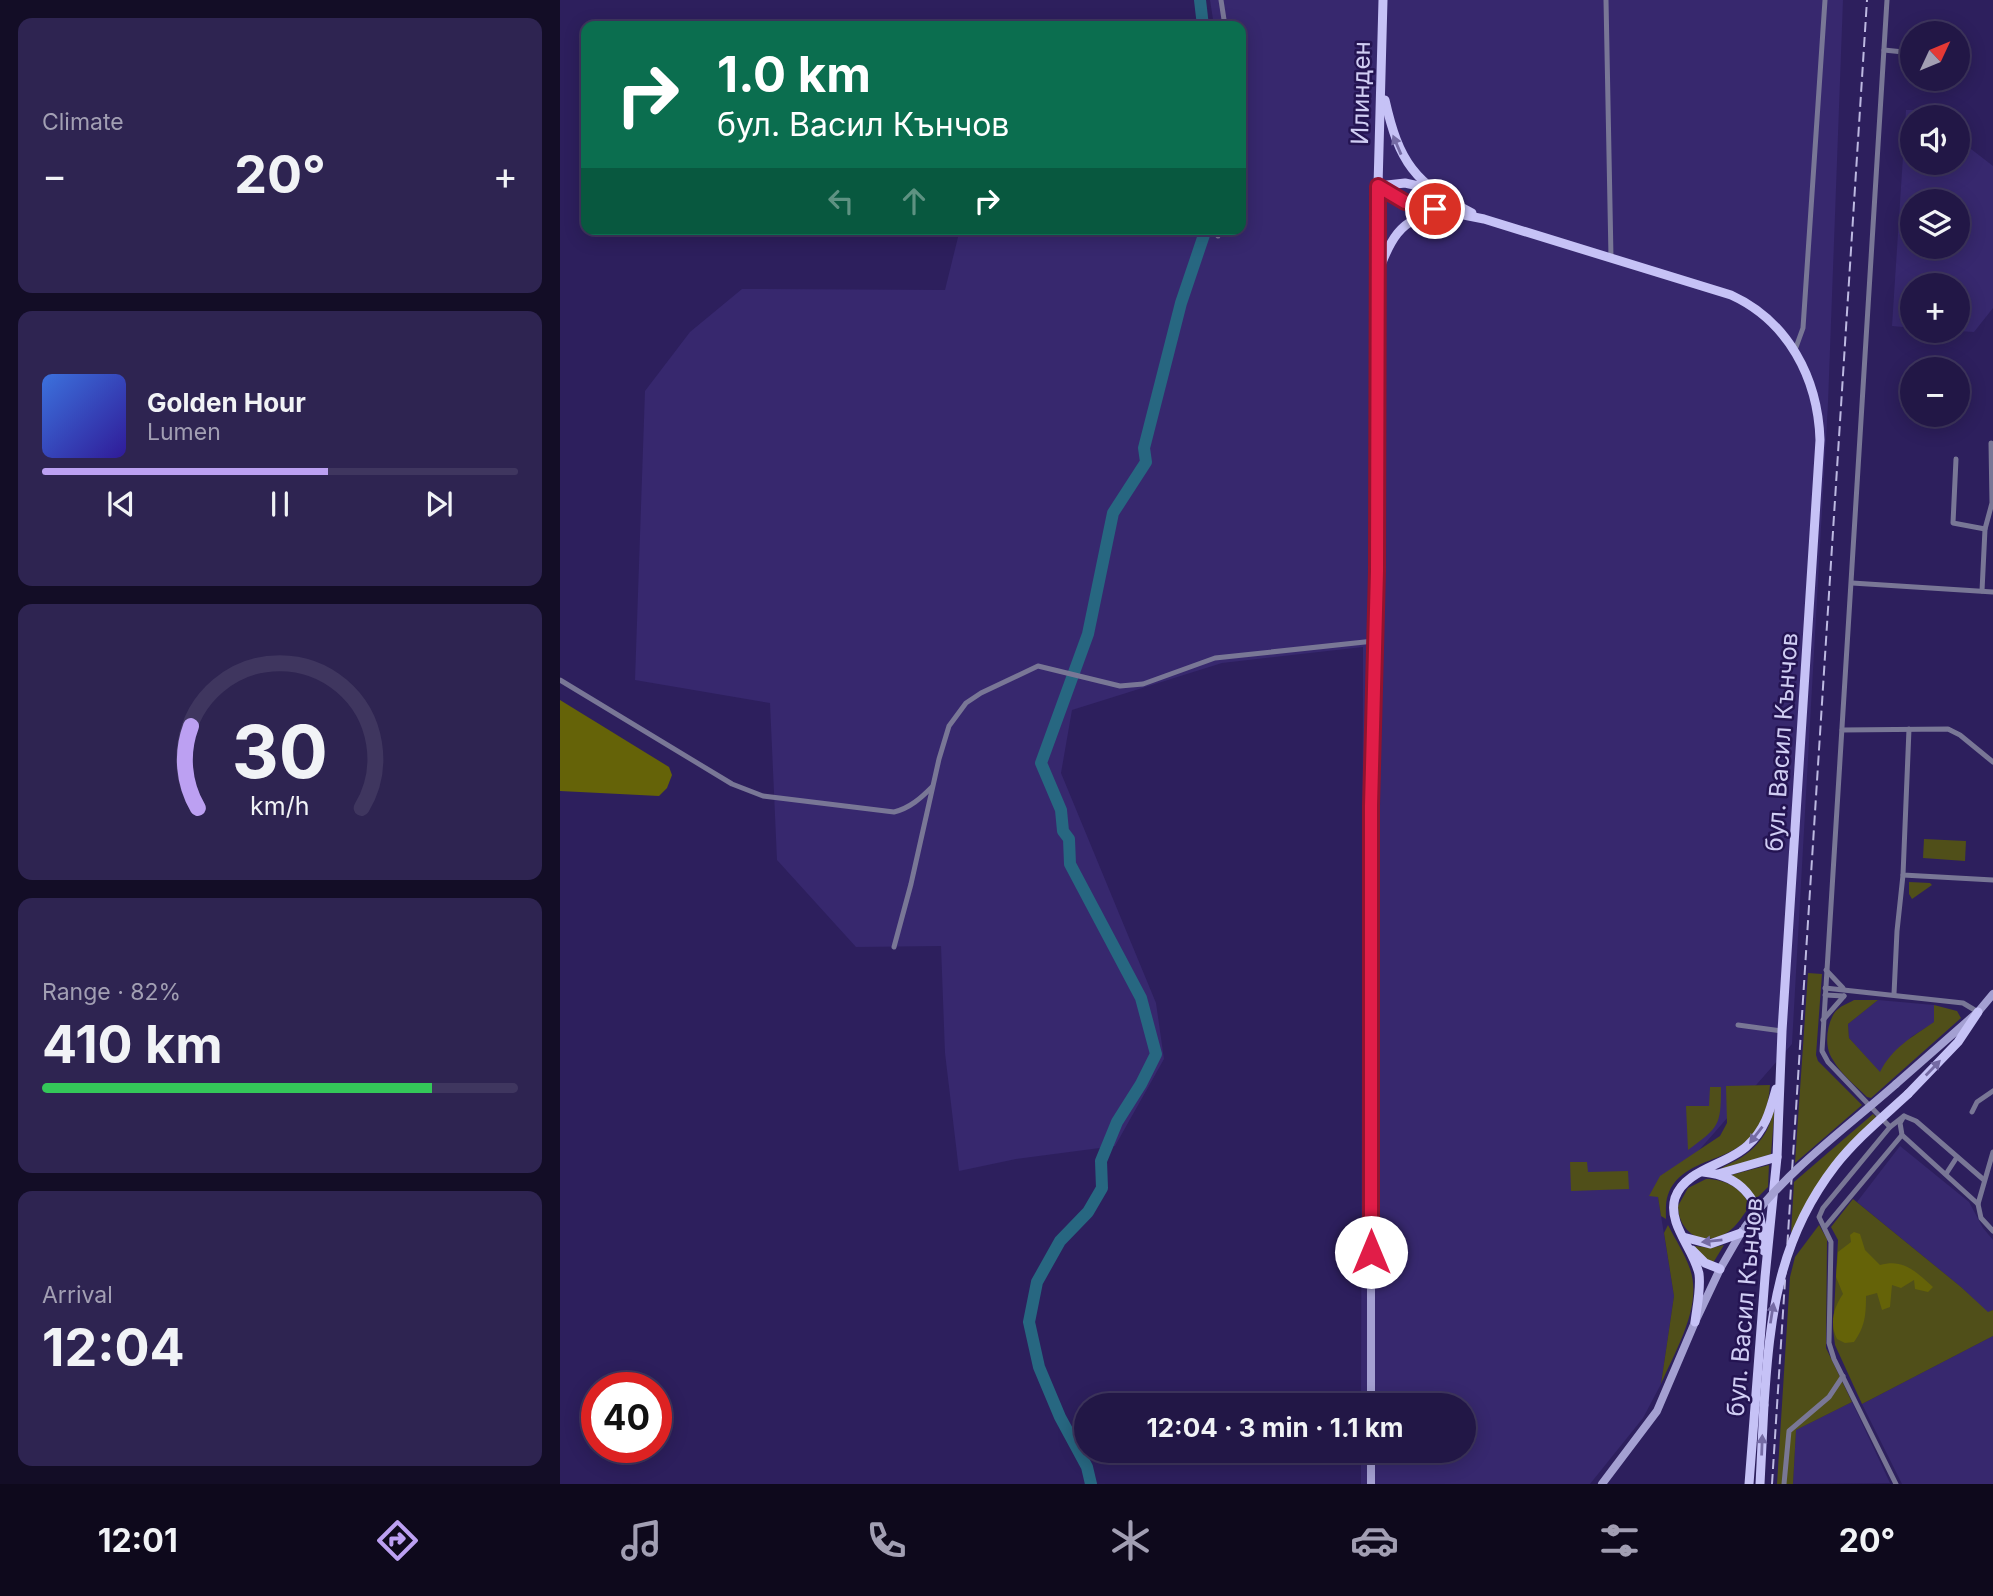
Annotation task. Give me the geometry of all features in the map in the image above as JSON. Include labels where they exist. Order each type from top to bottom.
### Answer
[{"type":"main road","name":"Илинден","points":[[1378,186],[1382,0]]},
{"type":"main road","name":"бул. Васил Кънчов","points":[[1381,84],[1398,148],[1410,168],[1430,189],[1484,219]]},
{"type":"main road","points":[[1378,186],[1405,183],[1430,189]]},
{"type":"main road","name":"бул. Васил Кънчов","points":[[1378,186],[1413,205],[1484,219],[1740,299],[1770,320],[1795,350],[1811,385],[1820,426],[1820,440],[1782,1031],[1777,1157],[1749,1484]]},
{"type":"main road","points":[[1377,276],[1391,239],[1406,223],[1423,216],[1456,213]]},
{"type":"main road","points":[[1760,1484],[1764,1405],[1774,1303],[1785,1261],[1801,1222],[1835,1166],[1958,1042],[1978,1012]]},
{"type":"main road","points":[[1695,1322],[1699,1276],[1675,1220],[1674,1200],[1686,1181],[1746,1147],[1759,1133],[1769,1117],[1780,1073]]},
{"type":"main road","points":[[1718,1174],[1777,1157]]},
{"type":"main road","points":[[1701,1172],[1718,1174],[1740,1185],[1754,1202],[1762,1223],[1765,1277]]},
{"type":"main road","points":[[1683,1237],[1710,1244],[1743,1230]]},
{"type":"main road","points":[[1683,1237],[1696,1255],[1720,1269]]},
{"type":"street","points":[[1221,0],[1224,21]]},
{"type":"street","points":[[1606,0],[1611,257]]},
{"type":"street","points":[[1795,350],[1803,328],[1825,0]]},
{"type":"street","points":[[1887,0],[1822,1051],[1828,1062],[1890,1128]]},
{"type":"street","points":[[1884,50],[1900,51]]},
{"type":"street","name":"Илинден","points":[[1371,1393],[1371,806],[1377,492],[1378,186]]},
{"type":"street","points":[[1982,591],[1985,529],[1992,503],[1991,443]]},
{"type":"street","points":[[1956,459],[1951,519],[1953,523],[1985,529]]},
{"type":"street","points":[[1852,583],[1993,592]]},
{"type":"street","points":[[894,947],[949,726],[966,703],[981,693],[1038,666],[1120,686],[1143,684],[1215,658],[1374,640]]},
{"type":"street","points":[[560,680],[732,784],[763,796],[894,812],[919,800],[932,787]]},
{"type":"street","points":[[1894,994],[1903,875],[1909,729]]},
{"type":"street","points":[[1842,730],[1948,729],[1960,735],[1993,762]]},
{"type":"street","points":[[1903,875],[1993,880]]},
{"type":"street","points":[[1826,970],[1844,993]]},
{"type":"street","points":[[1825,988],[1844,993]]},
{"type":"street","points":[[1825,995],[1854,992],[1894,994],[1963,1003],[1978,1012]]},
{"type":"street","points":[[1823,1020],[1844,993]]},
{"type":"street","points":[[1602,1484],[1657,1411],[1720,1269],[1761,1206],[1978,1012],[1993,994]]},
{"type":"street","points":[[1738,1025],[1782,1031]]},
{"type":"street","points":[[1972,1112],[1977,1101],[1993,1091]]},
{"type":"street","points":[[1896,1484],[1829,1343],[1831,1242],[1819,1220],[1821,1211],[1890,1128],[1904,1116]]},
{"type":"street","points":[[1904,1116],[1900,1123],[1902,1135],[1979,1204]]},
{"type":"street","points":[[1904,1116],[1916,1121],[1984,1180]]},
{"type":"street","points":[[1825,1227],[1902,1135]]},
{"type":"street","points":[[1993,1152],[1979,1204],[1981,1218],[1993,1231]]},
{"type":"street","points":[[1945,1174],[1957,1157]]},
{"type":"street","points":[[1784,1484],[1788,1433],[1829,1397],[1843,1376]]},
{"type":"street","points":[[1371,1463],[1371,1484]]},
{"type":"shaded area","points":[[1210,0],[1843,0],[1828,403],[1792,1044],[1658,1197],[1674,1296],[1661,1384],[1643,1418],[1590,1484],[1361,1484],[1361,1463],[1476,1463],[1476,1393],[1361,1393],[1363,647],[1222,663],[1072,710],[1061,773],[1156,1003],[1164,1059],[1115,1146],[1016,1159],[959,1171],[945,1053],[941,946],[856,947],[777,860],[770,703],[635,680],[645,391],[690,332],[742,289],[945,290],[959,235],[1246,235],[1246,21],[1213,21]]},
{"type":"shaded area","points":[[1970,148],[1993,166],[1993,308],[1974,332],[1970,332],[1970,273],[1900,273],[1900,327],[1892,326],[1900,203],[1900,259],[1970,259],[1970,189],[1901,189],[1902,175],[1970,175]]},
{"type":"shaded area","points":[[560,700],[669,767],[672,775],[667,788],[659,796],[560,791]]},
{"type":"shaded area","points":[[1924,839],[1966,841],[1965,861],[1923,858]]},
{"type":"shaded area","points":[[1909,882],[1930,883],[1932,885],[1912,899]]},
{"type":"shaded area","points":[[1808,973],[1822,974],[1816,1055],[1818,1061],[1862,1105],[1795,1163]]},
{"type":"shaded area","points":[[1854,1000],[1878,1000],[1848,1024],[1849,1038],[1880,1072],[1897,1050],[1934,1022],[1934,1005],[1957,1011],[1961,1018],[1871,1098],[1840,1070],[1828,1049],[1827,1036],[1832,1017],[1839,1008]]},
{"type":"shaded area","points":[[1878,1000],[1934,1005],[1935,1022],[1911,1037],[1880,1073],[1849,1038],[1848,1024]]},
{"type":"shaded area","points":[[1770,1085],[1765,1113],[1755,1132],[1741,1145],[1693,1168],[1679,1178],[1668,1195],[1666,1219],[1661,1216],[1658,1197],[1649,1196],[1660,1176],[1720,1136],[1727,1123],[1726,1086]]},
{"type":"shaded area","points":[[1710,1087],[1721,1087],[1719,1118],[1712,1130],[1688,1150],[1686,1106],[1709,1106]]},
{"type":"shaded area","points":[[1775,1104],[1771,1154],[1718,1171],[1749,1152],[1760,1141],[1771,1120]]},
{"type":"shaded area","points":[[1873,1114],[1877,1118],[1816,1189],[1791,1233],[1794,1182]]},
{"type":"shaded area","points":[[1900,1146],[1969,1202],[1993,1240],[1993,1310],[1988,1313],[1961,1287],[1857,1202]]},
{"type":"shaded area","points":[[1570,1162],[1587,1162],[1588,1172],[1628,1171],[1629,1189],[1571,1191]]},
{"type":"shaded area","points":[[1769,1165],[1768,1187],[1755,1200],[1731,1177],[1731,1175]]},
{"type":"shaded area","points":[[1706,1179],[1732,1186],[1750,1206],[1731,1230],[1710,1239],[1694,1236],[1688,1231],[1679,1216],[1678,1206],[1688,1188]]},
{"type":"shaded area","points":[[1853,1199],[1988,1312],[1993,1310],[1993,1336],[1862,1404],[1835,1345],[1833,1329],[1838,1240],[1831,1227]]},
{"type":"shaded area","points":[[1668,1225],[1690,1269],[1693,1298],[1686,1328],[1661,1384],[1674,1296],[1664,1233]]},
{"type":"shaded area","points":[[1819,1225],[1827,1239],[1826,1348],[1852,1402],[1796,1430],[1793,1484],[1777,1484],[1790,1277],[1795,1257]]},
{"type":"shaded area","points":[[1854,1232],[1860,1234],[1865,1250],[1880,1265],[1903,1265],[1933,1287],[1928,1292],[1915,1289],[1914,1280],[1901,1288],[1892,1285],[1890,1307],[1882,1310],[1877,1293],[1866,1296],[1861,1331],[1854,1342],[1845,1343],[1837,1339],[1833,1327],[1835,1310],[1843,1294],[1836,1277],[1838,1252],[1851,1242],[1850,1235]]},
{"type":"shaded area","points":[[1724,1245],[1713,1263],[1695,1248],[1695,1246],[1711,1248]]},
{"type":"shaded area","points":[[1993,1336],[1993,1484],[1902,1484],[1862,1404]]},
{"type":"shaded area","points":[[1852,1402],[1890,1483],[1793,1484],[1796,1430]]},
{"type":"waterway","points":[[1200,0],[1202,21]]},
{"type":"waterway","points":[[1091,1484],[1087,1467],[1060,1417],[1039,1367],[1029,1322],[1037,1282],[1060,1241],[1088,1212],[1102,1188],[1101,1161],[1117,1122],[1156,1054],[1141,998],[1070,864],[1069,839],[1063,831],[1061,810],[1041,763],[1088,634],[1113,513],[1146,462],[1144,448],[1181,303],[1204,235]]},
{"type":"railway","points":[[1772,1484],[1867,0]]},
{"type":"route","points":[[1371,1252],[1371,806],[1377,571],[1378,186],[1405,202],[1435,209]]}]
